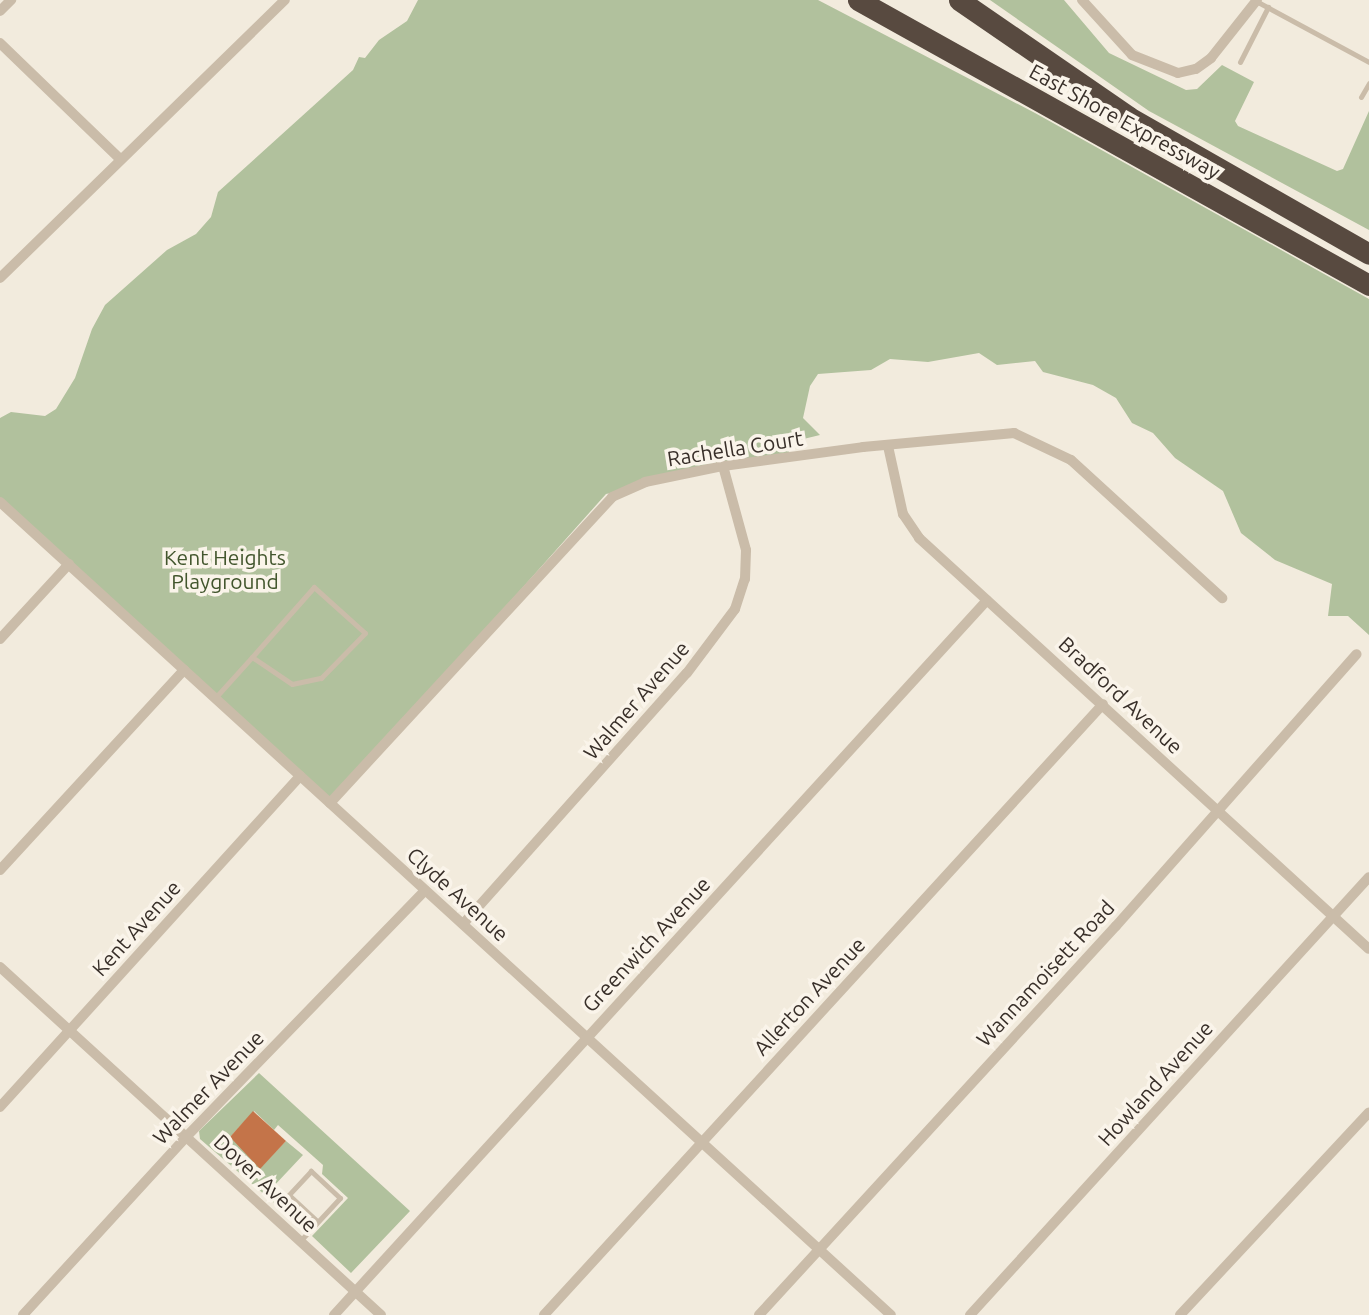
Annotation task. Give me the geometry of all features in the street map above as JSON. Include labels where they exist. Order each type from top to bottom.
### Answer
[{"type":"highway","name":"East Shore Expressway","points":[[858,0],[1369,285]]},
{"type":"highway","name":"East Shore Expressway","points":[[958,0],[1129,117],[1369,254]]},
{"type":"street","points":[[0,11],[11,0]]},
{"type":"street","points":[[0,278],[119,158],[285,0]]},
{"type":"street","points":[[1082,0],[1132,55],[1178,73],[1196,69],[1211,58],[1257,1]]},
{"type":"street","points":[[0,43],[119,158]]},
{"type":"street","name":"Rachella Court","points":[[330,803],[612,497],[645,482],[723,466],[993,432],[1033,439],[1094,478],[1222,598]]},
{"type":"street","name":"Bradford Avenue","points":[[888,446],[902,514],[919,537],[1369,949]]},
{"type":"street","name":"Walmer Avenue","points":[[463,925],[687,673],[735,609],[745,579],[746,550],[723,466]]},
{"type":"street","name":"Clyde Avenue","points":[[0,502],[891,1315]]},
{"type":"street","points":[[0,639],[69,564]]},
{"type":"street","name":"Greenwich Avenue","points":[[334,1315],[987,600]]},
{"type":"street","name":"Wannamoisett Road","points":[[759,1315],[1357,654]]},
{"type":"street","points":[[0,870],[184,670]]},
{"type":"street","name":"Allerton Avenue","points":[[544,1315],[1103,704]]},
{"type":"street","name":"Kent Avenue","points":[[0,1107],[300,776]]},
{"type":"street","name":"Howland Avenue","points":[[970,1315],[1369,877]]},
{"type":"street","name":"Walmer Avenue","points":[[23,1315],[187,1136],[425,890]]},
{"type":"street","name":"Dover Avenue","points":[[0,967],[381,1315]]},
{"type":"street","points":[[1181,1315],[1369,1112]]},
{"type":"lane","points":[[1257,1],[1369,62]]},
{"type":"lane","points":[[1240,62],[1268,7]]},
{"type":"lane","points":[[1361,97],[1369,83]]},
{"type":"lane","points":[[215,698],[314,587],[365,633],[321,678],[312,680],[292,684],[252,657]]},
{"type":"lane","points":[[300,1241],[340,1198],[311,1171],[289,1195],[317,1221]]},
{"type":"green space","name":"Kent Heights Playground","points":[[418,0],[818,0],[1035,113],[1369,299],[1369,635],[1348,616],[1328,616],[1332,584],[1275,560],[1241,533],[1223,491],[1175,458],[1153,433],[1132,423],[1116,398],[1093,385],[1043,372],[1035,361],[997,365],[979,353],[928,362],[890,359],[871,370],[818,374],[810,386],[803,418],[820,435],[786,445],[790,455],[606,494],[330,804],[0,502],[0,418],[11,412],[45,416],[56,409],[75,378],[92,329],[105,305],[167,250],[196,234],[211,217],[218,192],[353,70],[359,57],[365,58],[379,40],[407,21]]},
{"type":"green space","points":[[990,0],[1064,0],[1109,53],[1186,90],[1197,89],[1222,65],[1254,82],[1235,121],[1238,126],[1337,171],[1343,169],[1369,111],[1369,230],[1149,111]]},
{"type":"green space","points":[[259,1073],[410,1211],[351,1273],[312,1236],[348,1198],[322,1174],[323,1165],[278,1125],[274,1130],[254,1111],[230,1137],[262,1166],[286,1141],[303,1155],[272,1188],[307,1222],[302,1227],[200,1139],[199,1131]]},
{"type":"building","points":[[253,1111],[286,1141],[260,1169],[230,1137]]}]
